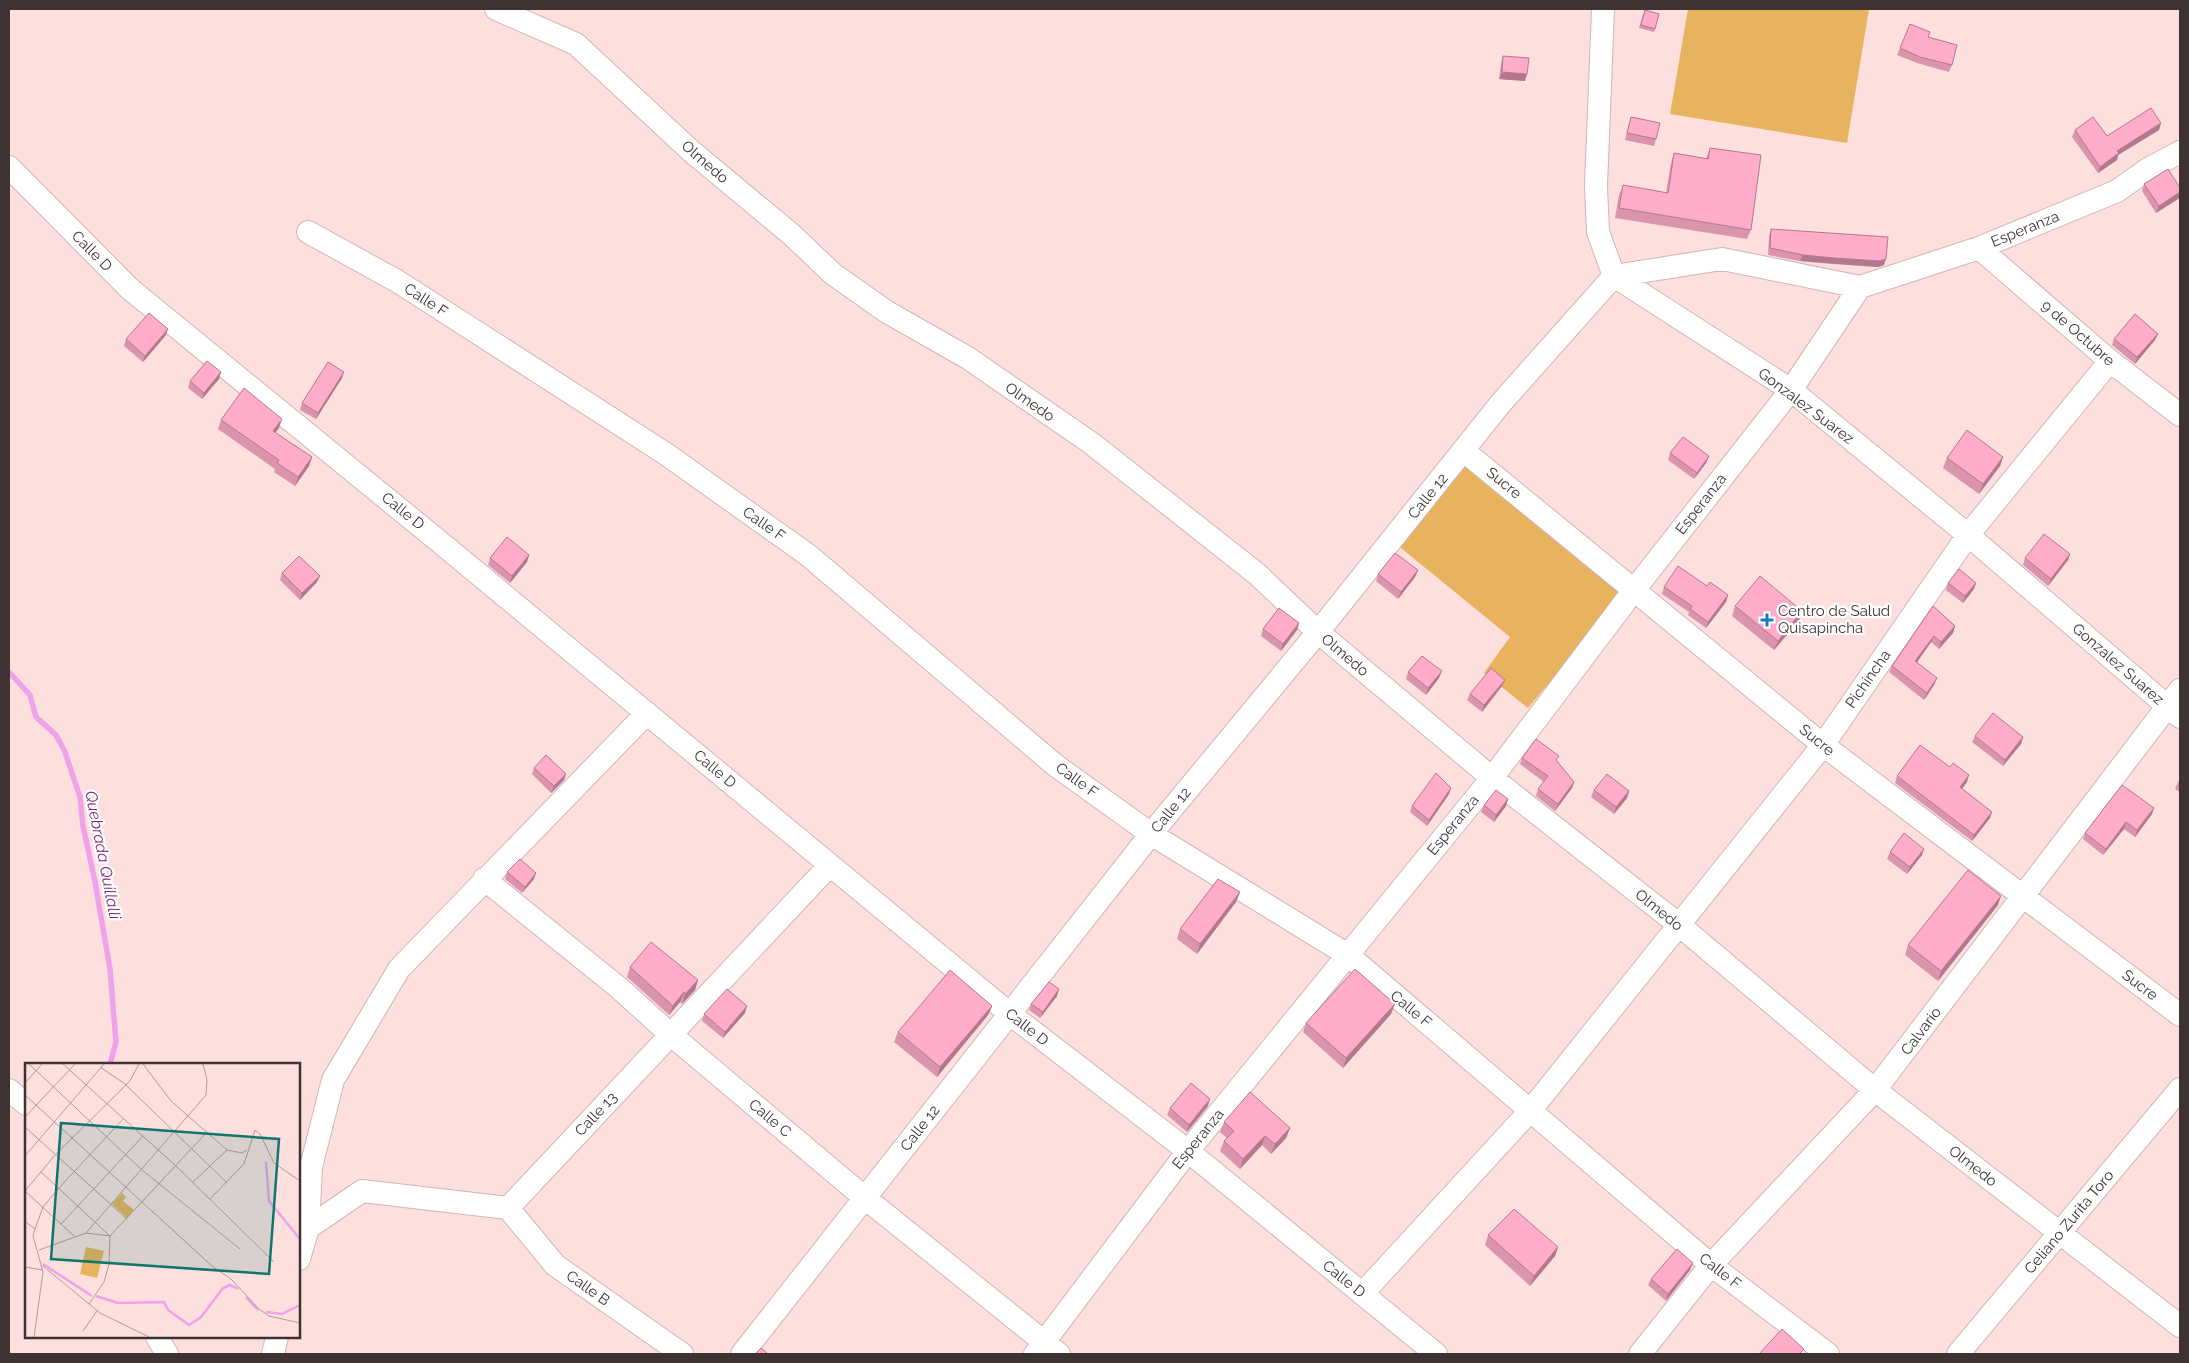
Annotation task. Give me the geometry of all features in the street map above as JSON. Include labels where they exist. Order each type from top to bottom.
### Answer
[{"type":"street","name":"Olmedo","points":[[496,9],[576,44],[684,144],[792,235],[834,274],[887,312],[968,358],[1091,443],[1257,574],[1318,632],[1492,778],[1678,924],[1875,1090],[2180,1326]]},
{"type":"street","points":[[1603,9],[1596,186],[1598,232],[1614,276]]},
{"type":"street","name":"Esperanza","points":[[1614,276],[1722,259],[1860,287],[1979,248],[2116,191],[2148,169],[2180,152]]},
{"type":"street","name":"Calle D","points":[[9,167],[130,289],[1010,1014],[1188,1151],[1436,1354]]},
{"type":"street","name":"Calle F","points":[[308,232],[397,281],[666,454],[808,555],[1055,765],[1152,834],[1348,955],[1712,1265],[1828,1354]]},
{"type":"street","name":"9 de Octubre","points":[[1979,248],[2110,361],[2180,415]]},
{"type":"street","name":"Calle 12","points":[[742,1354],[1152,834],[1318,632],[1501,403],[1614,276]]},
{"type":"street","name":"Gonzalez Suarez","points":[[1614,276],[1790,390],[2176,705]]},
{"type":"street","name":"Esperanza","points":[[1046,1350],[1188,1151],[1492,778],[1634,590],[1790,390],[1860,287]]},
{"type":"street","name":"Pichincha","points":[[1362,1294],[1530,1111],[1823,745],[1968,535],[2110,361]]},
{"type":"street","name":"Sucre","points":[[1464,451],[1823,745],[2180,1015]]},
{"type":"street","name":"Calvario","points":[[1640,1354],[1712,1265],[1875,1090],[2023,897],[2176,705]]},
{"type":"street","points":[[300,1256],[308,1228],[311,1167],[333,1080],[399,969],[484,879],[647,713]]},
{"type":"street","name":"Calle 13","points":[[508,1208],[830,865]]},
{"type":"street","name":"Calle C","points":[[484,879],[618,987],[670,1034],[1046,1350]]},
{"type":"street","name":"Celiano Zurita Toro","points":[[1958,1354],[2180,1089]]},
{"type":"street","points":[[9,1090],[25,1103]]},
{"type":"street","points":[[308,1228],[362,1190],[508,1208]]},
{"type":"street","name":"Calle B","points":[[508,1208],[555,1265],[682,1354]]},
{"type":"street","points":[[158,1338],[167,1354]]},
{"type":"street","points":[[273,1354],[277,1338]]},
{"type":"shaded area","points":[[1688,9],[1869,9],[1847,143],[1670,114]]},
{"type":"shaded area","points":[[1465,467],[1622,595],[1528,708],[1484,673],[1510,637],[1396,544]]},
{"type":"building","points":[[1645,10],[1659,14],[1655,29],[1641,25]]},
{"type":"building","points":[[1910,24],[1930,32],[1928,37],[1957,45],[1952,65],[1920,57],[1900,48]]},
{"type":"building","points":[[1503,56],[1529,58],[1527,74],[1502,72]]},
{"type":"building","points":[[2151,108],[2161,123],[2117,151],[2119,153],[2100,167],[2075,130],[2093,117],[2107,136]]},
{"type":"building","points":[[1631,117],[1660,123],[1656,139],[1627,133]]},
{"type":"building","points":[[1710,148],[1761,155],[1751,230],[1619,208],[1623,185],[1668,193],[1674,153],[1708,159]]},
{"type":"building","points":[[2168,169],[2180,188],[2180,192],[2159,206],[2144,184]]},
{"type":"building","points":[[1771,229],[1888,237],[1886,259],[1880,261],[1834,258],[1803,255],[1770,248]]},
{"type":"building","points":[[149,313],[168,329],[145,356],[126,339]]},
{"type":"building","points":[[2135,314],[2158,334],[2137,357],[2114,339]]},
{"type":"building","points":[[207,361],[221,372],[204,393],[190,381]]},
{"type":"building","points":[[328,362],[344,372],[318,413],[302,403]]},
{"type":"building","points":[[244,388],[282,419],[273,431],[312,457],[298,477],[277,463],[279,460],[221,420]]},
{"type":"building","points":[[1967,430],[2003,457],[1983,484],[1947,458]]},
{"type":"building","points":[[1683,437],[1709,456],[1697,473],[1670,453]]},
{"type":"building","points":[[2044,534],[2070,554],[2051,579],[2025,558]]},
{"type":"building","points":[[507,537],[529,555],[512,576],[490,558]]},
{"type":"building","points":[[1395,553],[1418,570],[1401,592],[1378,574]]},
{"type":"building","points":[[299,556],[320,576],[302,593],[282,573]]},
{"type":"building","points":[[1678,566],[1707,586],[1710,582],[1728,595],[1708,622],[1690,609],[1692,606],[1664,587]]},
{"type":"building","points":[[1959,569],[1976,583],[1965,596],[1948,583]]},
{"type":"building","points":[[1760,576],[1802,611],[1778,641],[1735,606]]},
{"type":"building","points":[[1933,606],[1955,626],[1941,642],[1934,636],[1915,661],[1937,678],[1927,693],[1892,666]]},
{"type":"building","points":[[1279,608],[1299,623],[1283,644],[1263,629]]},
{"type":"building","points":[[1422,656],[1442,671],[1428,688],[1408,672]]},
{"type":"building","points":[[1491,668],[1505,680],[1484,705],[1470,694]]},
{"type":"building","points":[[1993,713],[2023,737],[2005,760],[1975,736]]},
{"type":"building","points":[[1536,739],[1559,756],[1556,760],[1574,782],[1558,804],[1538,789],[1548,776],[1522,758]]},
{"type":"building","points":[[1920,745],[1950,767],[1953,763],[1969,775],[1960,787],[1992,812],[1974,835],[1897,776]]},
{"type":"building","points":[[546,755],[566,774],[554,786],[534,768]]},
{"type":"building","points":[[1436,773],[1451,788],[1429,820],[1412,806]]},
{"type":"building","points":[[1607,774],[1629,791],[1616,807],[1594,790]]},
{"type":"building","points":[[2122,785],[2154,808],[2137,830],[2126,822],[2106,849],[2085,833]]},
{"type":"building","points":[[1496,790],[1508,799],[1496,815],[1484,805]]},
{"type":"building","points":[[1904,833],[1924,849],[1910,867],[1890,852]]},
{"type":"building","points":[[520,859],[536,873],[525,887],[507,872]]},
{"type":"building","points":[[1968,870],[2001,896],[1941,971],[1908,945]]},
{"type":"building","points":[[1218,879],[1240,892],[1200,944],[1180,929]]},
{"type":"building","points":[[651,942],[698,980],[685,994],[684,992],[673,1006],[630,967]]},
{"type":"building","points":[[1355,969],[1395,1004],[1346,1058],[1306,1023]]},
{"type":"building","points":[[950,970],[992,1006],[940,1067],[898,1032]]},
{"type":"building","points":[[1049,982],[1059,989],[1043,1012],[1031,1004]]},
{"type":"building","points":[[727,989],[747,1006],[725,1032],[704,1014]]},
{"type":"building","points":[[1191,1083],[1210,1099],[1189,1125],[1170,1108]]},
{"type":"building","points":[[1250,1092],[1290,1128],[1275,1144],[1265,1136],[1243,1159],[1224,1141],[1234,1131],[1224,1122]]},
{"type":"building","points":[[1514,1209],[1558,1247],[1534,1276],[1488,1235]]},
{"type":"building","points":[[1677,1249],[1693,1263],[1668,1294],[1651,1279]]},
{"type":"building","points":[[1782,1329],[1804,1349],[1799,1354],[1759,1354]]},
{"type":"building","points":[[761,1348],[768,1354],[755,1354]]},
{"type":"waterway","name":"Quebrada Quillalli","points":[[9,672],[30,695],[36,717],[56,735],[65,752],[80,797],[83,826],[110,969],[116,1042],[110,1063]]},
{"type":"place","name":"Centro de Salud Quisapincha","points":[[1767,620]]}]
